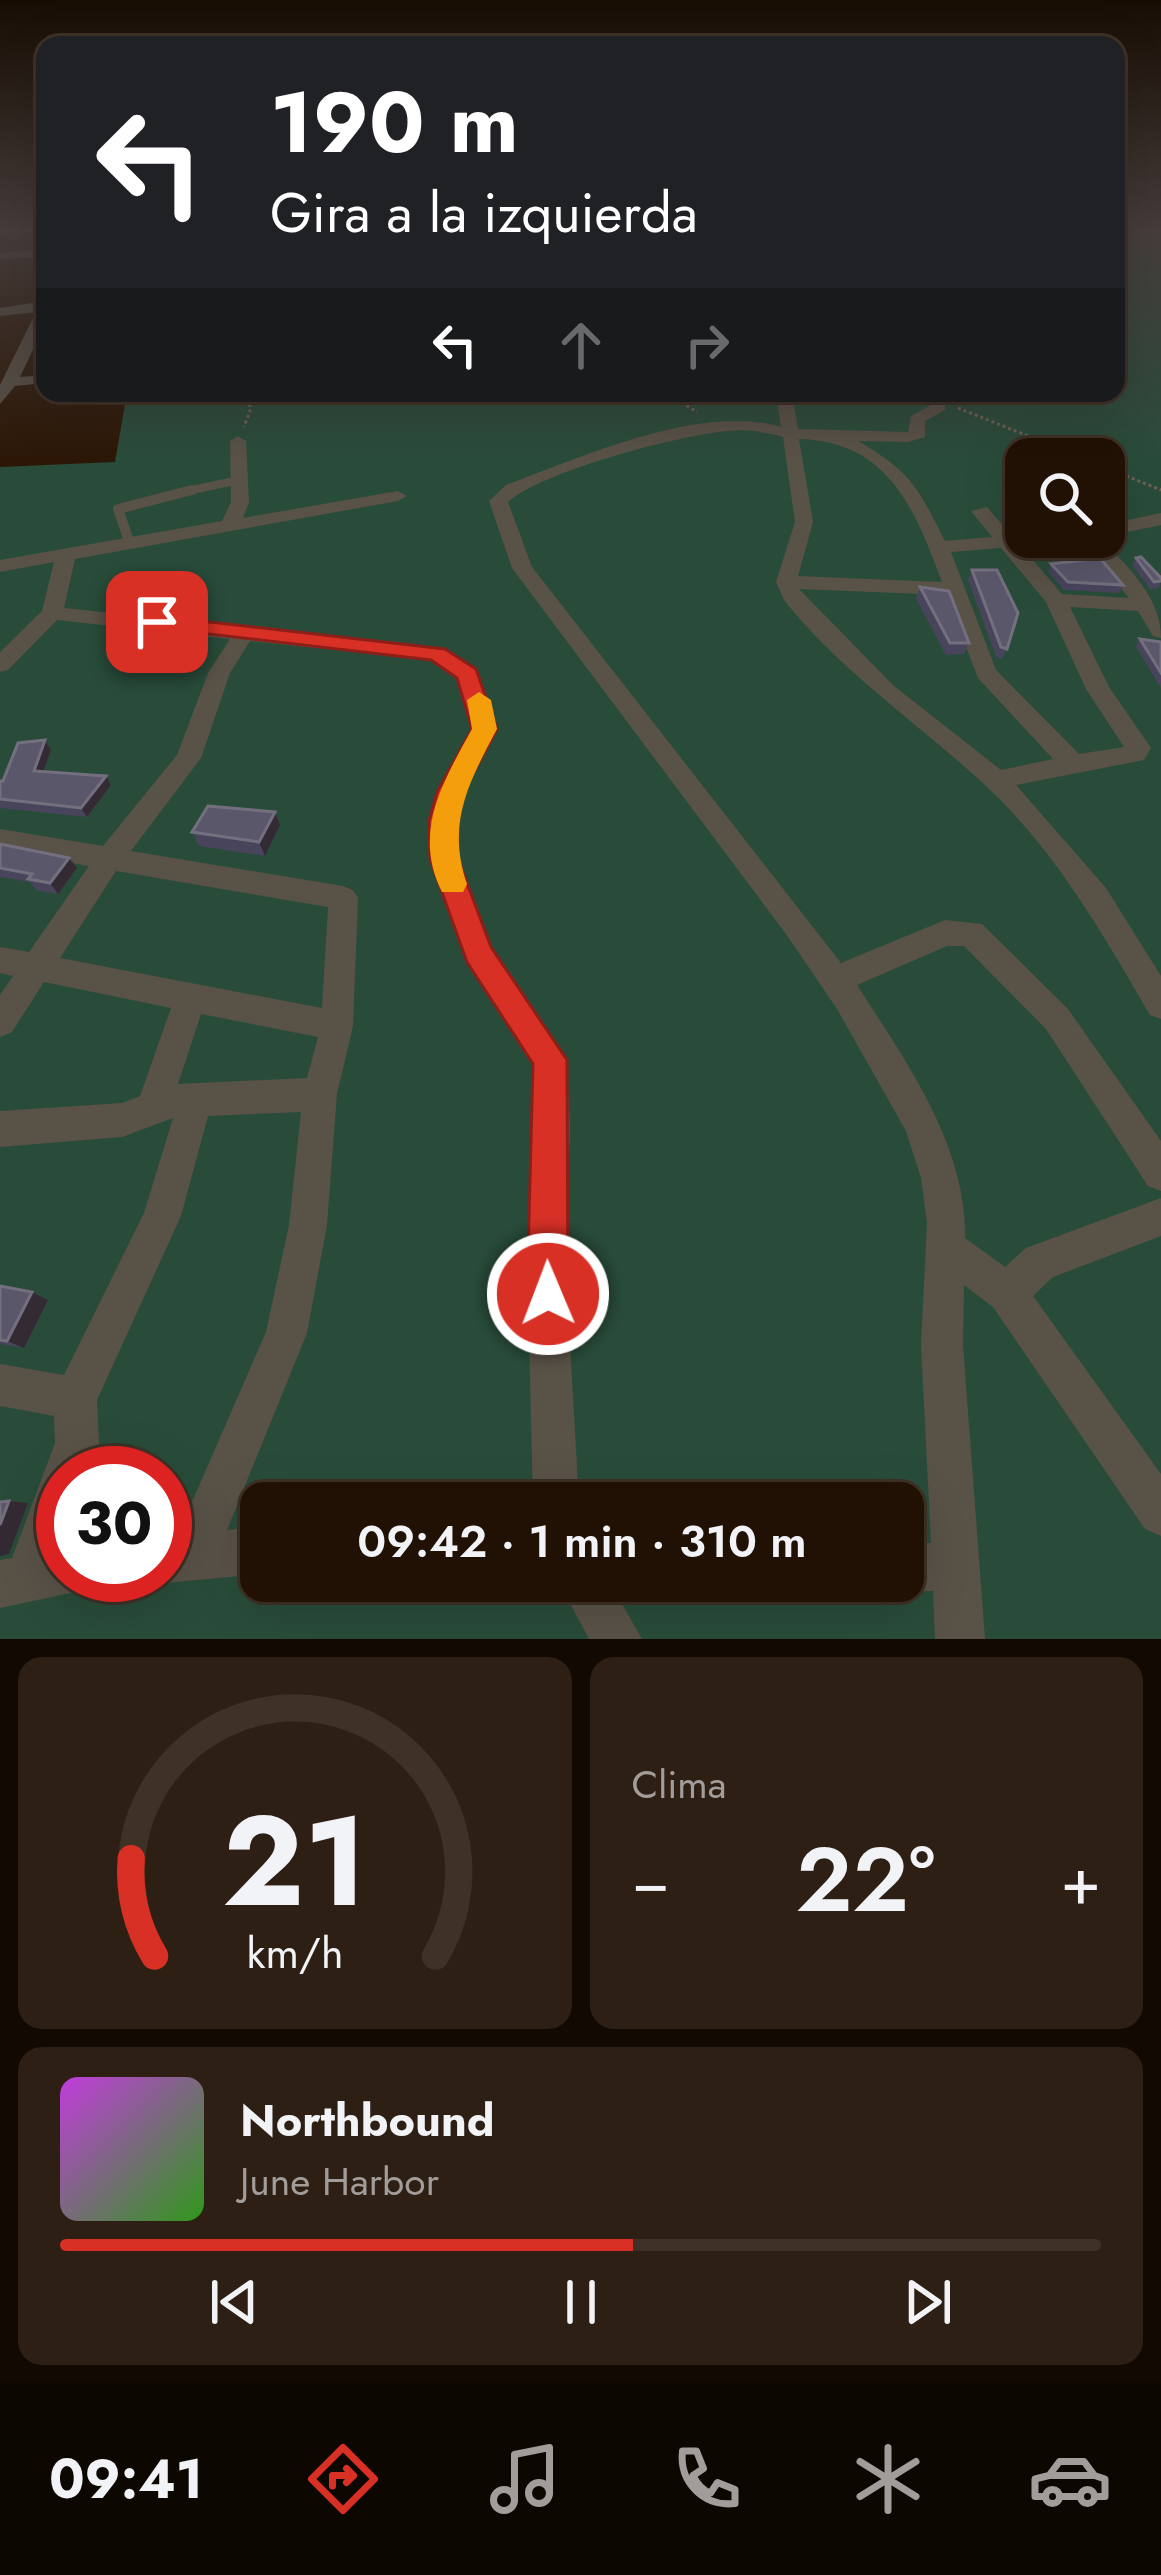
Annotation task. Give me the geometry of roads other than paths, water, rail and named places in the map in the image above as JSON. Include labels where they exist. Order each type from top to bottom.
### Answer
[{"type":"street","points":[[0,312],[34,307]]},
{"type":"street","points":[[0,399],[36,325]]},
{"type":"street","points":[[9,382],[36,380]]},
{"type":"street","points":[[785,402],[804,523],[786,582],[794,600],[886,691],[996,780],[1096,896],[1161,1005]]},
{"type":"street","points":[[939,407],[917,419],[919,434],[914,436],[789,434],[777,427],[711,424],[512,489],[500,497],[499,508],[522,568],[763,878],[921,1124],[939,1178],[946,1223],[942,1245],[952,1566],[960,1639]]},
{"type":"street","points":[[836,434],[893,469],[907,484],[939,547],[986,673],[1073,764]]},
{"type":"street","points":[[230,524],[238,511],[238,441]]},
{"type":"street","points":[[0,566],[398,496]]},
{"type":"street","points":[[980,512],[1056,600],[1098,689],[1138,752],[996,780]]},
{"type":"street","points":[[1125,527],[1161,519]]},
{"type":"street","points":[[1125,532],[1161,542]]},
{"type":"street","points":[[939,547],[1003,542]]},
{"type":"street","points":[[0,665],[52,613],[65,558]]},
{"type":"street","points":[[1106,558],[1161,631]]},
{"type":"street","points":[[786,582],[952,589]]},
{"type":"street","points":[[1056,600],[1143,605]]},
{"type":"street","points":[[52,613],[437,654],[467,675],[476,691],[484,729],[450,792],[443,821],[444,859],[478,953],[550,1060],[546,1252],[555,1482]]},
{"type":"street","points":[[0,1022],[109,859],[188,758],[219,673],[245,632]]},
{"type":"street","points":[[0,840],[343,898],[337,1026],[320,1094],[308,1225],[286,1333],[192,1530]]},
{"type":"street","points":[[833,981],[945,934],[971,933],[1058,1019],[1161,1173]]},
{"type":"street","points":[[0,960],[337,1026]]},
{"type":"street","points":[[191,997],[157,1096],[182,1101],[320,1094]]},
{"type":"street","points":[[0,1129],[122,1120],[182,1101]]},
{"type":"street","points":[[76,1446],[75,1398],[162,1222],[187,1147],[182,1101]]},
{"type":"street","points":[[1006,1293],[1040,1262],[1161,1217]]},
{"type":"street","points":[[942,1245],[1006,1293],[1161,1513]]},
{"type":"street","points":[[0,1385],[75,1398]]},
{"type":"street","points":[[192,1556],[240,1552]]},
{"type":"street","points":[[924,1567],[952,1566]]},
{"type":"street","points":[[595,1602],[617,1639]]},
{"type":"lane","points":[[130,544],[118,508],[123,505],[239,480]]}]
